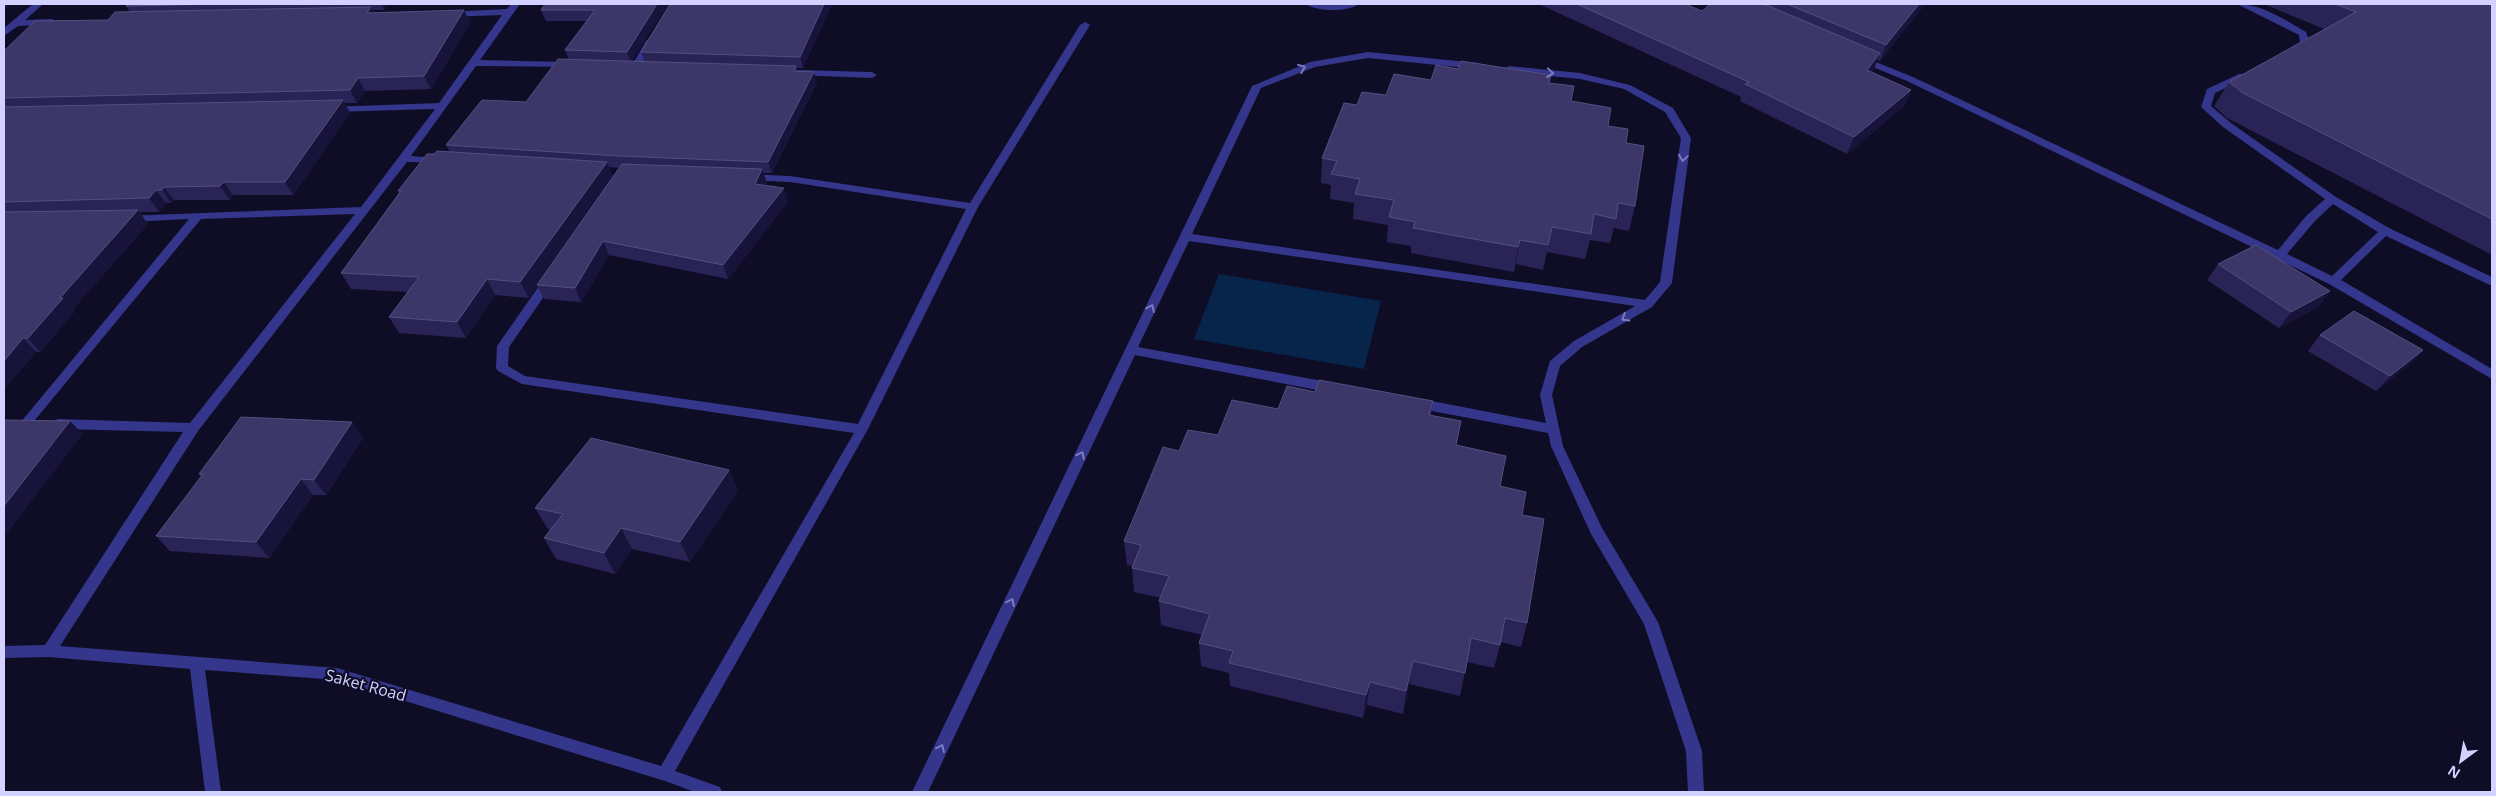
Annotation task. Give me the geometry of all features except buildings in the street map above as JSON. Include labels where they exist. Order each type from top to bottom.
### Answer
[{"type":"street","points":[[4,33],[38,4]]},
{"type":"street","points":[[1311,4],[1341,8],[1354,4]]},
{"type":"street","points":[[2241,4],[2268,15],[2302,34],[2305,43],[2280,57]]},
{"type":"street","points":[[439,14],[511,8]]},
{"type":"street","points":[[49,651],[193,428],[362,210],[404,159],[511,8]]},
{"type":"street","points":[[15,23],[65,22]]},
{"type":"street","points":[[665,774],[862,429],[973,207],[1085,25]]},
{"type":"street","points":[[636,67],[655,35]]},
{"type":"street","points":[[1848,53],[1910,79],[2332,282],[2492,374]]},
{"type":"street","points":[[920,792],[1257,86],[1313,64],[1368,55],[1580,76],[1628,87],[1669,110],[1686,138],[1666,283],[1648,304],[1578,344],[1554,364],[1546,394],[1557,446],[1596,530],[1651,622],[1694,751],[1696,792]]},
{"type":"street","points":[[471,63],[578,65]]},
{"type":"street","points":[[2254,70],[2211,91],[2206,107],[2227,125],[2332,199],[2386,231],[2492,282]]},
{"type":"street","points":[[793,72],[872,75]]},
{"type":"street","points":[[321,109],[440,106]]},
{"type":"street","points":[[404,159],[452,162]]},
{"type":"street","points":[[732,177],[790,179],[973,207]]},
{"type":"street","points":[[2279,256],[2310,219],[2332,199]]},
{"type":"street","points":[[120,218],[197,217],[362,210]]},
{"type":"street","points":[[26,423],[197,217]]},
{"type":"street","points":[[2332,282],[2386,231]]},
{"type":"street","points":[[1185,237],[1648,304]]},
{"type":"street","points":[[558,267],[504,346],[502,368],[522,380],[862,429]]},
{"type":"street","points":[[1131,350],[1348,390]]},
{"type":"street","points":[[1406,402],[1554,429]]},
{"type":"street","points":[[11,422],[193,428]]},
{"type":"street","name":"Saket Road","points":[[4,652],[49,651],[337,674],[665,774],[714,792]]},
{"type":"street","points":[[197,663],[213,792]]},
{"type":"water","points":[[1219,274],[1381,301],[1364,369],[1194,339]]}]
